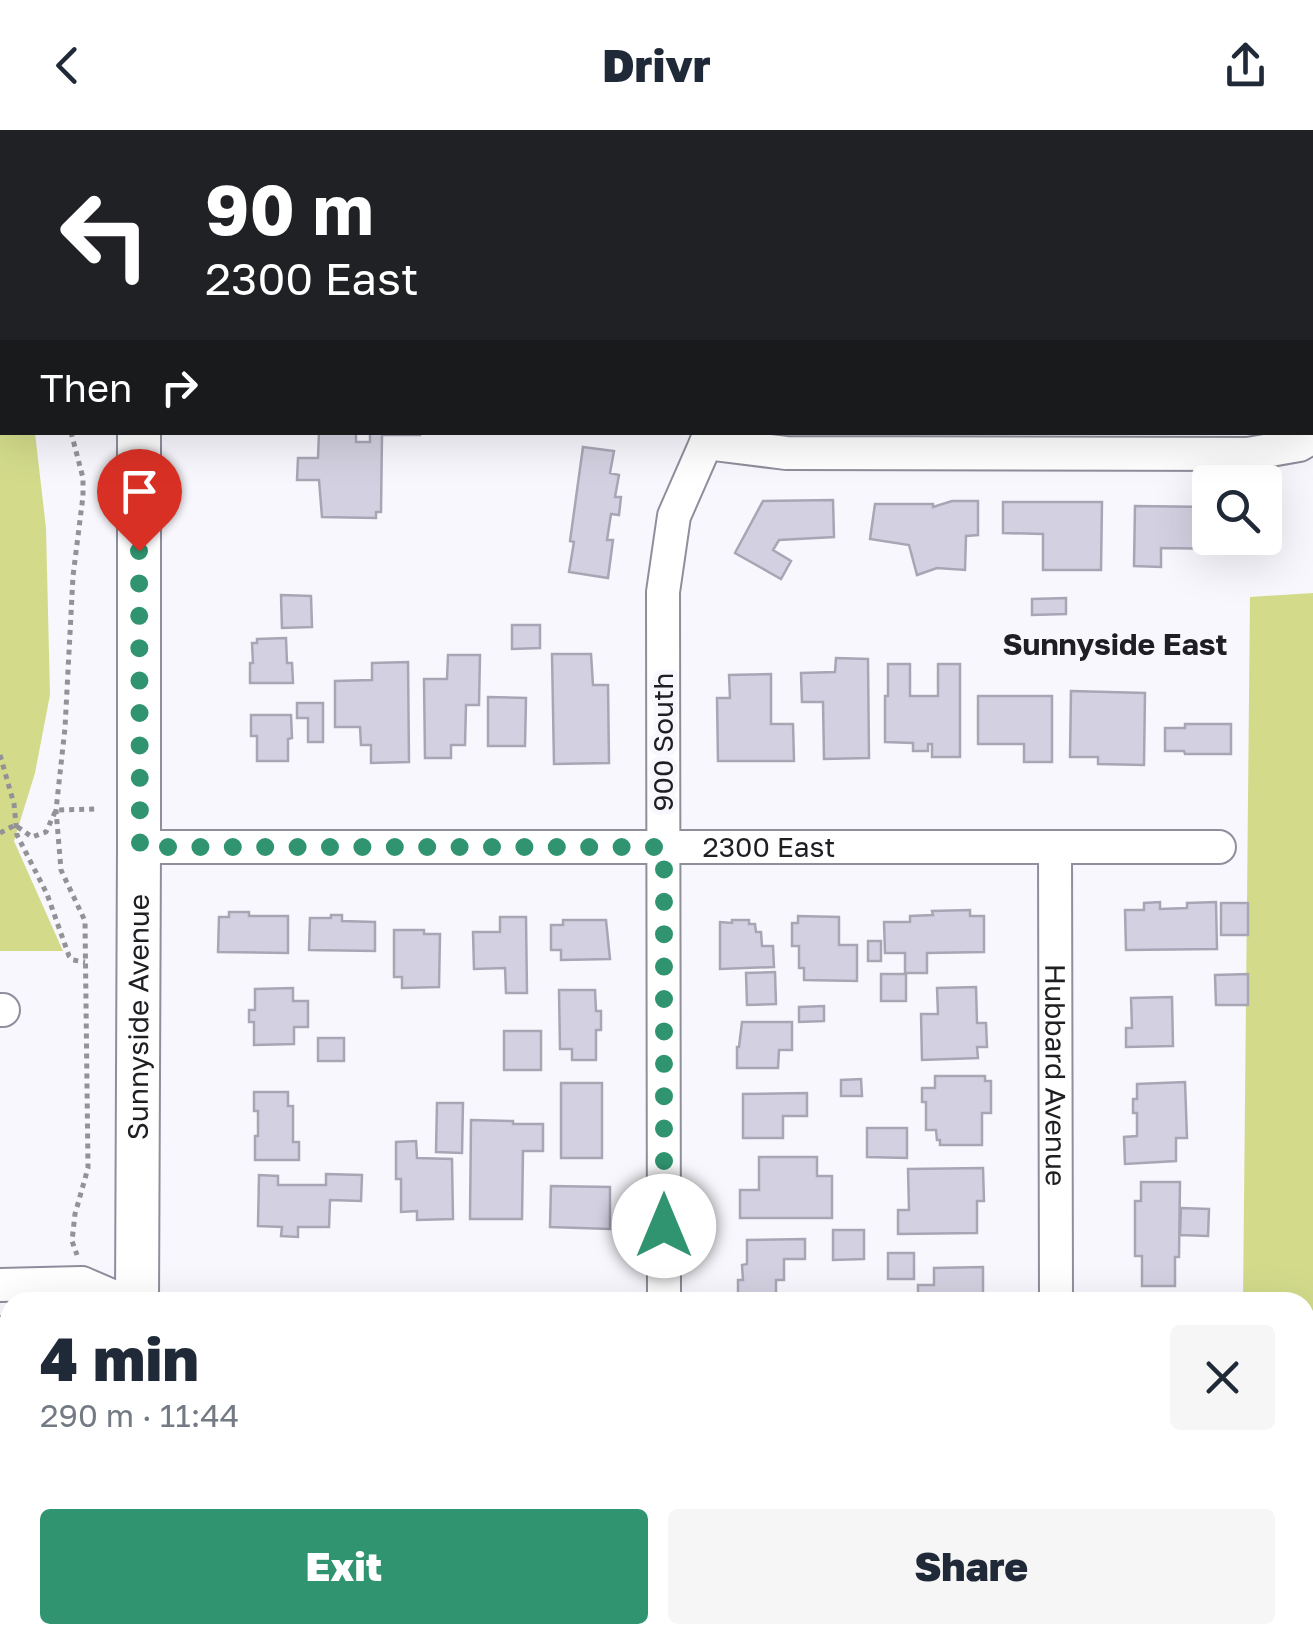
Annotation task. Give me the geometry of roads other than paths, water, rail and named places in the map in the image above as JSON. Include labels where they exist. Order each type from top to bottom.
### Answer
[{"type":"main road","name":"Sunnyside Avenue","points":[[137,1292],[138,435]]},
{"type":"street","points":[[710,438],[786,453],[1248,454],[1298,444],[1313,436]]},
{"type":"street","name":"900 South","points":[[664,1292],[663,592],[674,516],[710,438]]},
{"type":"street","name":"2300 East","points":[[140,847],[1218,847]]},
{"type":"street","name":"Hubbard Avenue","points":[[1055,847],[1056,1292]]},
{"type":"street","points":[[0,1285],[82,1283],[103,1292]]},
{"type":"district","name":"Sunnyside East","points":[[1115,645]]}]
